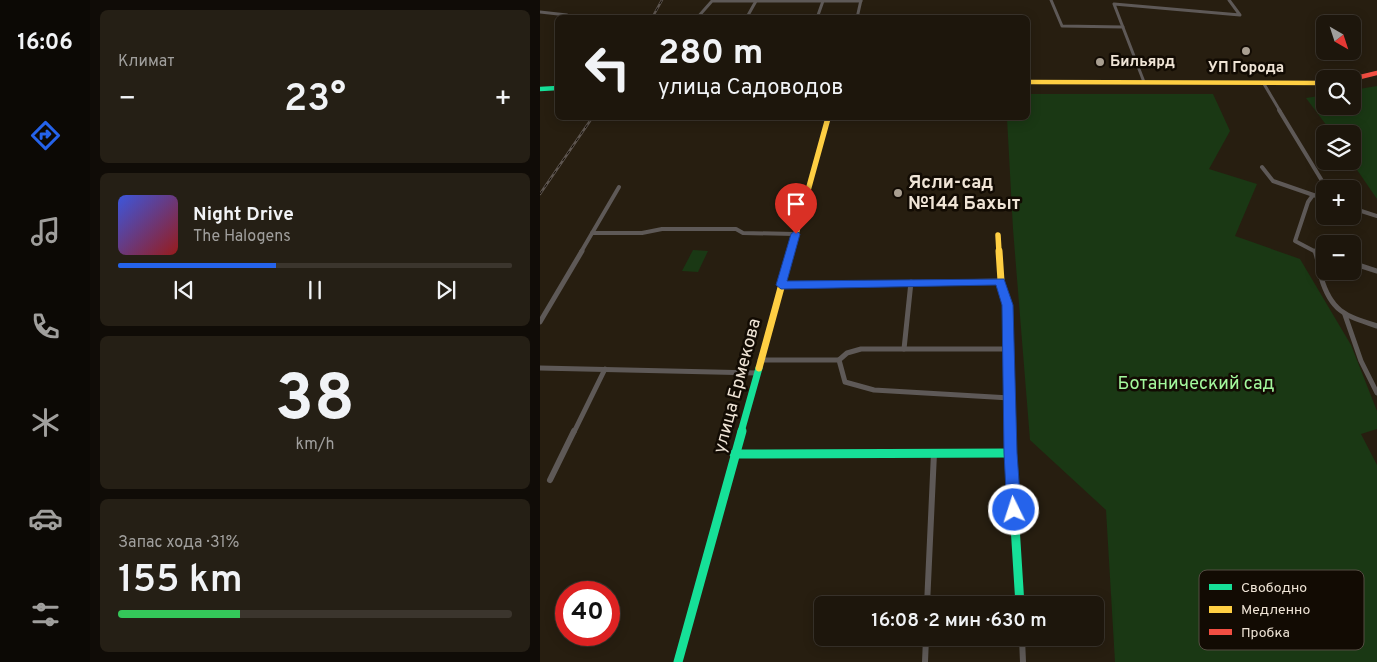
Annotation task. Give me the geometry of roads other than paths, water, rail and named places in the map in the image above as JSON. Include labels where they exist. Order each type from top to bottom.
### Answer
[{"type":"main road","points":[[1361,77],[1377,73]]},
{"type":"main road","points":[[1030,82],[1316,83]]},
{"type":"main road","points":[[540,89],[555,88]]},
{"type":"main road","points":[[822,120],[826,128]]},
{"type":"main road","name":"улица Ермекова","points":[[678,662],[760,360],[828,120]]},
{"type":"main road","points":[[998,235],[1001,282],[1007,305],[1010,453],[1019,596]]},
{"type":"main road","points":[[734,454],[1010,453]]},
{"type":"street","points":[[700,15],[712,1],[861,0],[858,15]]},
{"type":"street","points":[[1052,0],[1062,26],[1073,28],[1123,26]]},
{"type":"street","points":[[1144,82],[1114,4],[1240,15],[1230,0]]},
{"type":"street","points":[[748,15],[756,1]]},
{"type":"street","points":[[818,15],[823,1]]},
{"type":"street","points":[[540,12],[567,15]]},
{"type":"street","points":[[1264,84],[1322,180]]},
{"type":"street","points":[[1262,167],[1273,181],[1316,196]]},
{"type":"street","points":[[540,322],[619,188]]},
{"type":"street","points":[[1313,195],[1308,202],[1294,241],[1316,251]]},
{"type":"street","points":[[1361,211],[1377,216]]},
{"type":"street","points":[[592,233],[642,233],[662,229],[708,229],[796,234]]},
{"type":"street","points":[[1361,266],[1377,272]]},
{"type":"street","points":[[1323,280],[1333,305],[1345,315],[1377,326]]},
{"type":"street","points":[[904,349],[910,282]]},
{"type":"street","points":[[781,285],[1001,282]]},
{"type":"street","points":[[1345,315],[1364,368],[1377,393]]},
{"type":"street","points":[[760,360],[839,360],[847,353],[861,349],[1009,349]]},
{"type":"street","points":[[839,360],[845,382],[874,390],[1010,398]]},
{"type":"street","points":[[540,368],[757,373]]},
{"type":"street","points":[[550,480],[605,369]]},
{"type":"street","points":[[928,596],[934,453]]},
{"type":"street","points":[[925,662],[926,646]]},
{"type":"street","points":[[1022,646],[1023,662]]},
{"type":"railway","points":[[654,15],[662,0]]},
{"type":"railway","points":[[540,194],[591,120]]},
{"type":"place","name":"УП Города","points":[[1246,51]]},
{"type":"place","name":"Бильярд","points":[[1100,62]]},
{"type":"place","name":"Ясли-сад №144 Бахыт","points":[[898,193]]},
{"type":"park label","name":"Ботанический сад","points":[[1196,384]]}]
